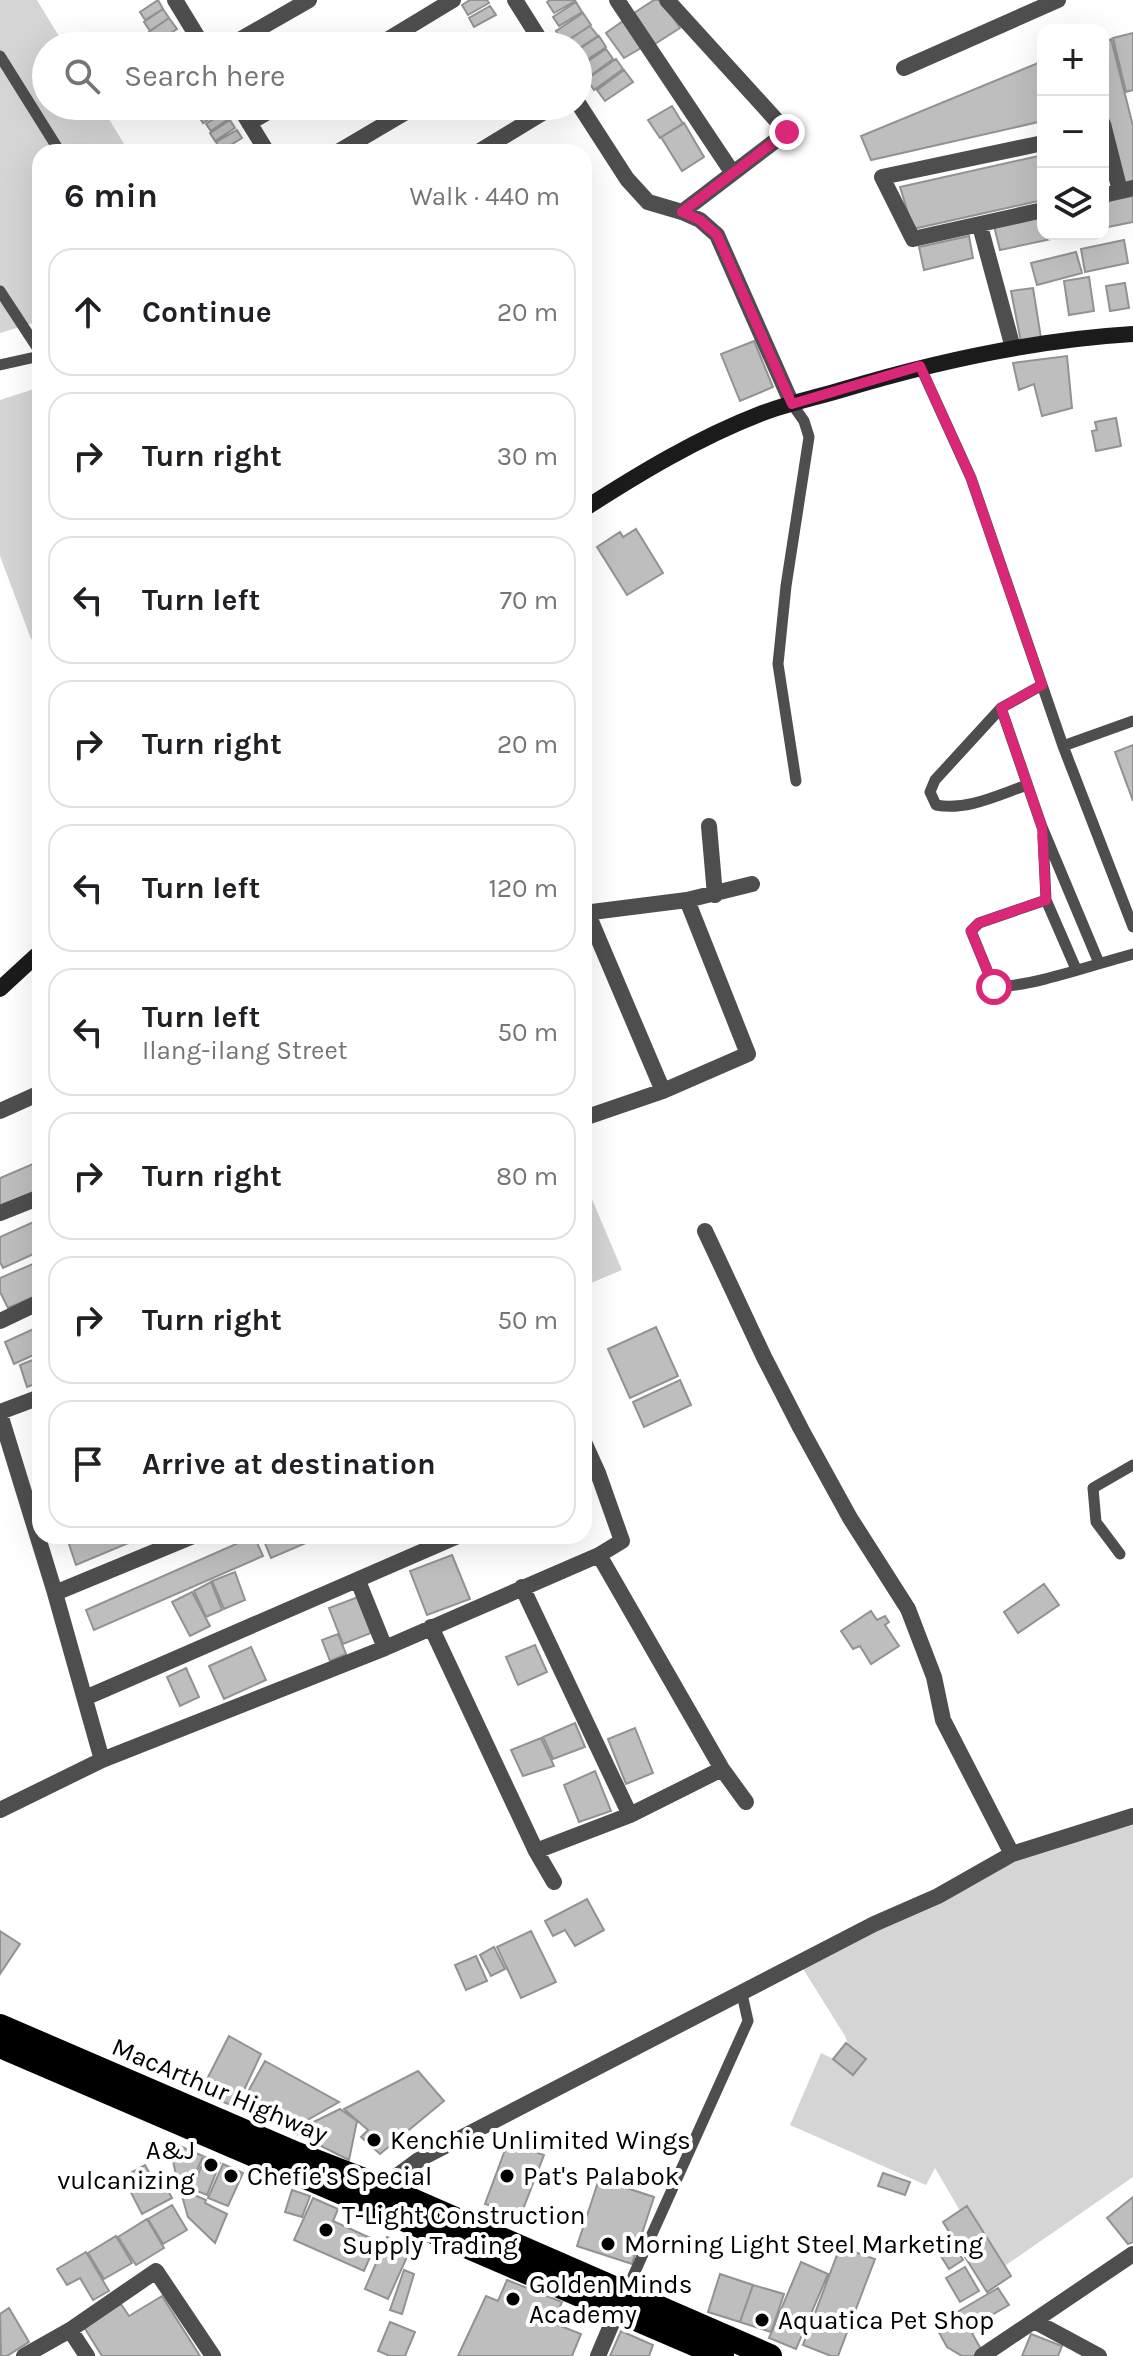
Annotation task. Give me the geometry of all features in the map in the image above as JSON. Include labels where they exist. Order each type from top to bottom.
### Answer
[{"type":"highway","name":"MacArthur Highway","points":[[0,2026],[297,2154],[378,2198]]},
{"type":"highway","name":"MacArthur Highway","points":[[0,2046],[378,2198],[621,2302],[770,2356]]},
{"type":"highway","name":"MacArthur Highway","points":[[621,2302],[722,2356]]},
{"type":"street","points":[[253,32],[309,0]]},
{"type":"street","points":[[400,32],[453,0]]},
{"type":"street","points":[[515,0],[535,32]]},
{"type":"street","points":[[617,0],[732,172]]},
{"type":"street","points":[[667,0],[787,132],[682,212]]},
{"type":"street","points":[[904,68],[1058,0]]},
{"type":"street","points":[[177,1],[195,32]]},
{"type":"street","points":[[247,120],[262,144]]},
{"type":"street","points":[[249,123],[254,120]]},
{"type":"street","points":[[355,144],[394,120]]},
{"type":"street","points":[[491,144],[531,120]]},
{"type":"street","points":[[589,120],[627,179],[648,202],[700,220],[717,235],[792,404]]},
{"type":"street","points":[[1037,144],[882,177],[913,239],[1037,212]]},
{"type":"street","points":[[1109,144],[1127,190]]},
{"type":"street","points":[[980,226],[1013,348]]},
{"type":"street","points":[[592,504],[675,453],[759,414],[920,366],[1013,348],[1133,334]]},
{"type":"street","points":[[709,826],[715,895]]},
{"type":"street","points":[[592,911],[687,900],[752,884]]},
{"type":"street","points":[[592,1115],[663,1091],[748,1054],[687,900]]},
{"type":"street","points":[[592,926],[663,1091]]},
{"type":"street","points":[[0,989],[32,959]]},
{"type":"street","points":[[0,1111],[32,1097]]},
{"type":"street","points":[[0,1213],[32,1200]]},
{"type":"street","points":[[705,1231],[801,1429],[850,1518],[908,1609],[934,1677],[943,1720],[1012,1854]]},
{"type":"street","points":[[0,1321],[32,1306]]},
{"type":"street","points":[[32,1400],[0,1413],[32,1496]]},
{"type":"street","points":[[0,1810],[102,1760],[385,1648],[599,1555],[622,1541],[592,1478]]},
{"type":"street","points":[[44,1544],[102,1760]]},
{"type":"street","points":[[55,1593],[174,1544]]},
{"type":"street","points":[[85,1698],[440,1544]]},
{"type":"street","points":[[599,1555],[722,1769],[746,1802]]},
{"type":"street","points":[[358,1581],[385,1648]]},
{"type":"street","points":[[522,1587],[630,1815]]},
{"type":"street","points":[[431,1627],[536,1851],[554,1882]]},
{"type":"street","points":[[536,1851],[630,1815],[722,1769]]},
{"type":"street","points":[[378,2198],[420,2159],[874,1924],[938,1896],[1012,1854],[1133,1816]]},
{"type":"street","points":[[982,2356],[1133,2254]]},
{"type":"street","points":[[24,2356],[70,2330],[156,2271],[213,2356]]},
{"type":"street","points":[[598,2356],[621,2302]]},
{"type":"street","points":[[1034,2321],[1099,2356]]},
{"type":"street","points":[[70,2330],[87,2356]]},
{"type":"lane","points":[[0,56],[32,107]]},
{"type":"lane","points":[[40,120],[55,144]]},
{"type":"lane","points":[[0,291],[32,341]]},
{"type":"lane","points":[[0,365],[32,356]]},
{"type":"lane","points":[[920,366],[971,478],[1063,746],[1133,927]]},
{"type":"lane","points":[[792,404],[804,421],[809,437],[786,586],[778,664],[796,781]]},
{"type":"lane","points":[[1027,785],[950,808],[936,805],[930,792],[935,780],[1001,708],[1042,685]]},
{"type":"lane","points":[[1001,708],[1042,827],[1099,963]]},
{"type":"lane","points":[[1063,746],[1133,721]]},
{"type":"lane","points":[[1042,827],[1046,900],[1076,969]]},
{"type":"lane","points":[[1046,900],[979,923],[971,931],[994,987],[1011,987],[1133,954]]},
{"type":"lane","points":[[1120,1554],[1096,1522],[1093,1488],[1133,1465]]},
{"type":"lane","points":[[621,2302],[748,2021],[742,1994]]},
{"type":"shaded area","points":[[0,0],[37,0],[56,32],[32,32],[32,120],[110,120],[124,144],[32,144],[32,323],[0,333]]},
{"type":"shaded area","points":[[32,390],[31,639],[0,556],[0,400]]},
{"type":"shaded area","points":[[592,1199],[622,1270],[592,1283]]},
{"type":"shaded area","points":[[1133,1825],[1133,2177],[996,2272],[935,2168],[926,2185],[790,2125],[821,2053],[842,2063],[852,2054],[845,2036],[800,1964],[1019,1854]]},
{"type":"building","points":[[158,0],[163,9],[145,20],[140,12]]},
{"type":"building","points":[[470,0],[487,0],[489,3],[468,15],[462,5]]},
{"type":"building","points":[[654,0],[662,0],[680,28],[655,44],[634,13]]},
{"type":"building","points":[[575,1],[554,13],[547,2]]},
{"type":"building","points":[[576,2],[582,12],[559,26],[553,17]]},
{"type":"building","points":[[490,6],[496,15],[474,27],[469,18]]},
{"type":"building","points":[[163,9],[169,18],[150,31],[144,22]]},
{"type":"building","points":[[583,13],[591,25],[580,32],[556,31]]},
{"type":"building","points":[[169,18],[177,29],[172,32],[149,32]]},
{"type":"building","points":[[623,21],[641,48],[624,58],[606,33]]},
{"type":"building","points":[[590,26],[598,36],[592,40],[592,32],[581,32]]},
{"type":"building","points":[[1133,33],[1133,90],[1126,92],[1113,38]]},
{"type":"building","points":[[599,36],[606,47],[592,56],[592,41]]},
{"type":"building","points":[[1109,40],[1133,126],[1133,181],[1123,184],[1109,125]]},
{"type":"building","points":[[606,49],[613,59],[592,75],[592,58]]},
{"type":"building","points":[[616,59],[623,69],[594,90],[592,76]]},
{"type":"building","points":[[1037,63],[1037,122],[871,160],[861,136]]},
{"type":"building","points":[[624,70],[633,82],[605,101],[597,90]]},
{"type":"building","points":[[672,106],[683,124],[660,138],[648,120]]},
{"type":"building","points":[[212,120],[227,120],[211,131],[206,124]]},
{"type":"building","points":[[230,120],[235,128],[215,141],[210,133]]},
{"type":"building","points":[[684,123],[704,157],[682,171],[661,137]]},
{"type":"building","points":[[237,130],[242,138],[232,144],[216,142]]},
{"type":"building","points":[[1037,156],[1037,201],[913,229],[900,187]]},
{"type":"building","points":[[1133,196],[1133,222],[1109,227],[1109,201]]},
{"type":"building","points":[[1037,216],[1037,240],[1047,240],[1000,250],[994,226]]},
{"type":"building","points":[[969,236],[973,258],[924,270],[919,247]]},
{"type":"building","points":[[1124,240],[1128,263],[1085,272],[1081,249]]},
{"type":"building","points":[[1076,252],[1082,273],[1037,285],[1031,263]]},
{"type":"building","points":[[1089,277],[1094,311],[1069,315],[1064,281]]},
{"type":"building","points":[[1125,283],[1129,308],[1110,311],[1106,286]]},
{"type":"building","points":[[1033,288],[1041,338],[1021,342],[1011,291]]},
{"type":"building","points":[[754,341],[773,387],[740,401],[721,354]]},
{"type":"building","points":[[1067,356],[1072,408],[1042,416],[1034,384],[1019,390],[1013,363]]},
{"type":"building","points":[[1116,418],[1121,446],[1096,451],[1092,431],[1097,430],[1095,422]]},
{"type":"building","points":[[636,529],[663,573],[627,595],[597,547],[620,532],[623,537]]},
{"type":"building","points":[[1133,745],[1133,801],[1115,752]]},
{"type":"building","points":[[32,1164],[32,1194],[0,1208],[0,1178]]},
{"type":"building","points":[[32,1223],[32,1255],[3,1268],[0,1262],[0,1237]]},
{"type":"building","points":[[32,1264],[32,1298],[8,1308],[0,1292],[0,1278]]},
{"type":"building","points":[[656,1327],[678,1376],[630,1398],[608,1349]]},
{"type":"building","points":[[32,1330],[32,1356],[14,1364],[5,1342]]},
{"type":"building","points":[[32,1360],[32,1385],[27,1387],[20,1365]]},
{"type":"building","points":[[680,1380],[691,1405],[644,1427],[633,1402]]},
{"type":"building","points":[[69,1544],[126,1544],[76,1565]]},
{"type":"building","points":[[236,1544],[258,1544],[263,1556],[94,1630],[86,1610]]},
{"type":"building","points":[[265,1544],[303,1544],[271,1558]]},
{"type":"building","points":[[452,1555],[470,1599],[427,1615],[410,1571]]},
{"type":"building","points":[[235,1572],[245,1600],[224,1609],[212,1581]]},
{"type":"building","points":[[211,1582],[222,1610],[206,1617],[194,1591]]},
{"type":"building","points":[[1044,1584],[1059,1605],[1018,1633],[1004,1612]]},
{"type":"building","points":[[192,1592],[210,1626],[190,1636],[172,1602]]},
{"type":"building","points":[[358,1597],[371,1633],[343,1644],[329,1608]]},
{"type":"building","points":[[871,1611],[877,1620],[885,1616],[889,1622],[885,1625],[899,1646],[871,1664],[860,1646],[853,1649],[841,1631]]},
{"type":"building","points":[[338,1634],[346,1654],[330,1661],[322,1640]]},
{"type":"building","points":[[535,1645],[547,1672],[518,1685],[506,1657]]},
{"type":"building","points":[[251,1647],[266,1680],[224,1699],[209,1666]]},
{"type":"building","points":[[186,1668],[199,1697],[180,1706],[167,1677]]},
{"type":"building","points":[[575,1723],[585,1747],[553,1759],[543,1737]]},
{"type":"building","points":[[635,1728],[653,1773],[626,1784],[608,1739]]},
{"type":"building","points":[[541,1738],[554,1766],[523,1776],[511,1750]]},
{"type":"building","points":[[595,1771],[611,1811],[579,1822],[564,1785]]},
{"type":"building","points":[[587,1899],[604,1930],[575,1946],[565,1930],[553,1936],[545,1921]]},
{"type":"building","points":[[0,1931],[20,1944],[0,1974]]},
{"type":"building","points":[[531,1931],[556,1982],[521,1998],[497,1947]]},
{"type":"building","points":[[494,1947],[505,1969],[491,1976],[480,1955]]},
{"type":"building","points":[[476,1956],[487,1981],[466,1990],[455,1965]]},
{"type":"building","points":[[229,2036],[261,2054],[236,2107],[200,2093]]},
{"type":"building","points":[[846,2043],[866,2059],[853,2075],[833,2059]]},
{"type":"building","points":[[265,2061],[339,2102],[288,2131],[239,2108]]},
{"type":"building","points":[[418,2071],[444,2101],[380,2154],[361,2137],[368,2130],[344,2109]]},
{"type":"building","points":[[340,2109],[357,2121],[349,2160],[293,2132]]},
{"type":"building","points":[[508,2142],[544,2155],[520,2217],[485,2204]]},
{"type":"building","points":[[175,2144],[203,2156],[190,2188],[178,2183],[171,2153]]},
{"type":"building","points":[[205,2157],[220,2163],[207,2195],[192,2189]]},
{"type":"building","points":[[223,2164],[243,2173],[228,2206],[208,2198]]},
{"type":"building","points":[[145,2165],[157,2187],[164,2183],[172,2198],[142,2214],[123,2177]]},
{"type":"building","points":[[883,2173],[910,2182],[905,2195],[878,2186]]},
{"type":"building","points":[[599,2179],[654,2197],[632,2264],[577,2246]]},
{"type":"building","points":[[180,2189],[206,2200],[205,2203],[227,2214],[215,2243],[188,2217]]},
{"type":"building","points":[[292,2190],[310,2196],[302,2217],[285,2212]]},
{"type":"building","points":[[1133,2197],[1133,2242],[1128,2244],[1107,2218]]},
{"type":"building","name":"T-Light Construction Supply Trading","points":[[313,2198],[338,2209],[333,2221],[377,2241],[364,2271],[294,2240]]},
{"type":"building","points":[[172,2205],[187,2230],[163,2244],[148,2219]]},
{"type":"building","points":[[967,2206],[1011,2276],[987,2292],[943,2222]]},
{"type":"building","points":[[147,2219],[164,2248],[136,2265],[118,2237]]},
{"type":"building","points":[[116,2236],[132,2263],[104,2279],[88,2253]]},
{"type":"building","points":[[387,2237],[411,2248],[388,2299],[365,2289]]},
{"type":"building","points":[[954,2245],[963,2260],[949,2269],[939,2253]]},
{"type":"building","points":[[840,2247],[875,2259],[838,2356],[831,2356],[803,2345]]},
{"type":"building","points":[[86,2252],[109,2291],[93,2300],[80,2278],[67,2285],[57,2269]]},
{"type":"building","points":[[801,2262],[828,2274],[796,2349],[769,2338]]},
{"type":"building","points":[[965,2267],[979,2291],[960,2302],[946,2278]]},
{"type":"building","points":[[404,2270],[414,2274],[402,2314],[390,2310]]},
{"type":"building","points":[[720,2274],[753,2285],[740,2322],[708,2312]]},
{"type":"building","name":"Golden Minds Academy","points":[[507,2280],[562,2302],[553,2323],[581,2334],[572,2356],[458,2356],[486,2296],[498,2301]]},
{"type":"building","points":[[753,2285],[784,2294],[771,2332],[740,2322]]},
{"type":"building","points":[[998,2288],[1009,2305],[985,2319],[986,2326],[972,2333],[982,2351],[973,2356],[962,2356],[947,2347],[935,2325]]},
{"type":"building","points":[[162,2296],[200,2356],[102,2356],[84,2327],[121,2304],[129,2316]]},
{"type":"building","points":[[9,2308],[29,2342],[7,2356],[1,2356],[0,2314]]},
{"type":"building","points":[[390,2322],[415,2332],[405,2356],[390,2356],[378,2351]]},
{"type":"building","points":[[621,2331],[653,2345],[649,2356],[610,2356]]},
{"type":"building","points":[[1031,2334],[1062,2346],[1058,2356],[1022,2356]]},
{"type":"place","name":"Kenchie Unlimited Wings","points":[[374,2140]]},
{"type":"place","name":"A&J vulcanizing","points":[[211,2165]]},
{"type":"place","name":"Chefie's Special","points":[[231,2176]]},
{"type":"place","name":"Pat's Palabok","points":[[507,2176]]},
{"type":"place","name":"T-Light Construction Supply Trading","points":[[326,2230]]},
{"type":"place","name":"Morning Light Steel Marketing","points":[[608,2244]]},
{"type":"place","name":"Golden Minds Academy","points":[[513,2299]]},
{"type":"place","name":"Aquatica Pet Shop","points":[[762,2320]]},
{"type":"route","points":[[787,132],[682,212],[700,220],[717,235],[792,404],[920,366],[971,478],[1042,685],[1001,708],[1042,827],[1046,900],[979,923],[971,931],[994,987]]}]
